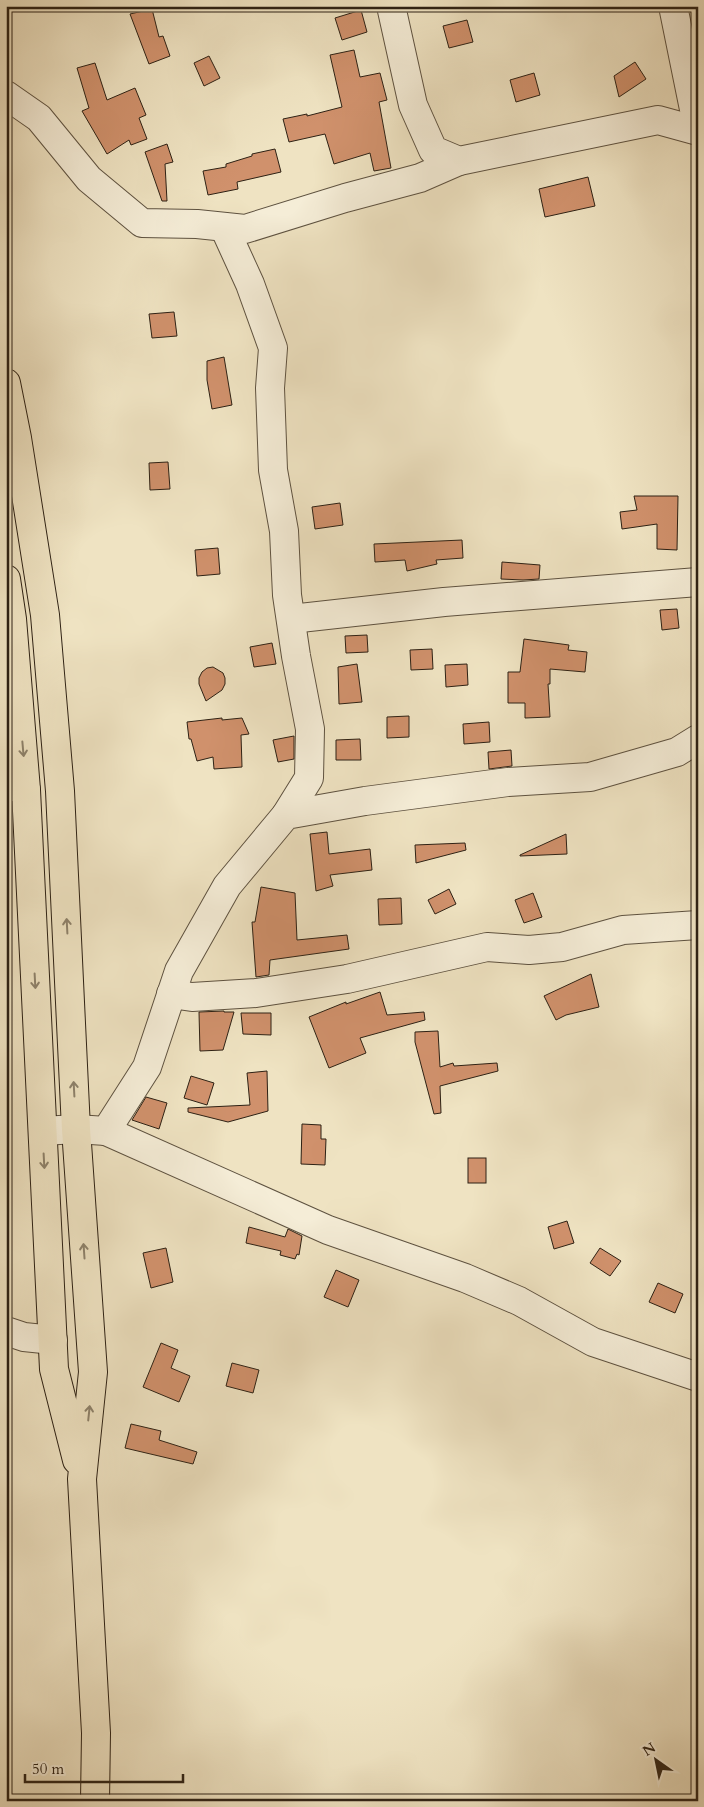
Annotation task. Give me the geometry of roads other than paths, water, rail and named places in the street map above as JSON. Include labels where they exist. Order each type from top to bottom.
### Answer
[{"type":"main road","points":[[6,383],[17,438],[45,615],[60,791],[76,1129],[93,1372],[82,1479],[96,1734],[95,1801]]},
{"type":"main road","points":[[6,579],[12,619],[16,788],[42,1131],[54,1369],[82,1479]]},
{"type":"street","points":[[391,6],[413,104],[429,141],[433,150],[459,162]]},
{"type":"street","points":[[6,95],[39,118],[89,179],[142,223],[197,224],[245,229],[346,198],[420,178],[459,162],[658,120],[698,130],[673,6]]},
{"type":"street","points":[[106,1131],[147,1067],[179,971],[226,886],[286,815],[309,778],[310,729],[287,595],[284,531],[273,470],[270,388],[272,348],[250,284],[224,227]]},
{"type":"street","points":[[291,619],[444,602],[698,582]]},
{"type":"street","points":[[286,815],[365,801],[508,782],[590,777],[677,752],[698,739]]},
{"type":"street","points":[[171,994],[192,997],[256,993],[347,979],[487,948],[529,950],[562,947],[623,930],[698,925]]},
{"type":"street","points":[[42,1131],[76,1129],[106,1131],[328,1230],[465,1278],[520,1300],[593,1342],[698,1377]]},
{"type":"street","points":[[6,1330],[24,1337],[52,1340]]}]
